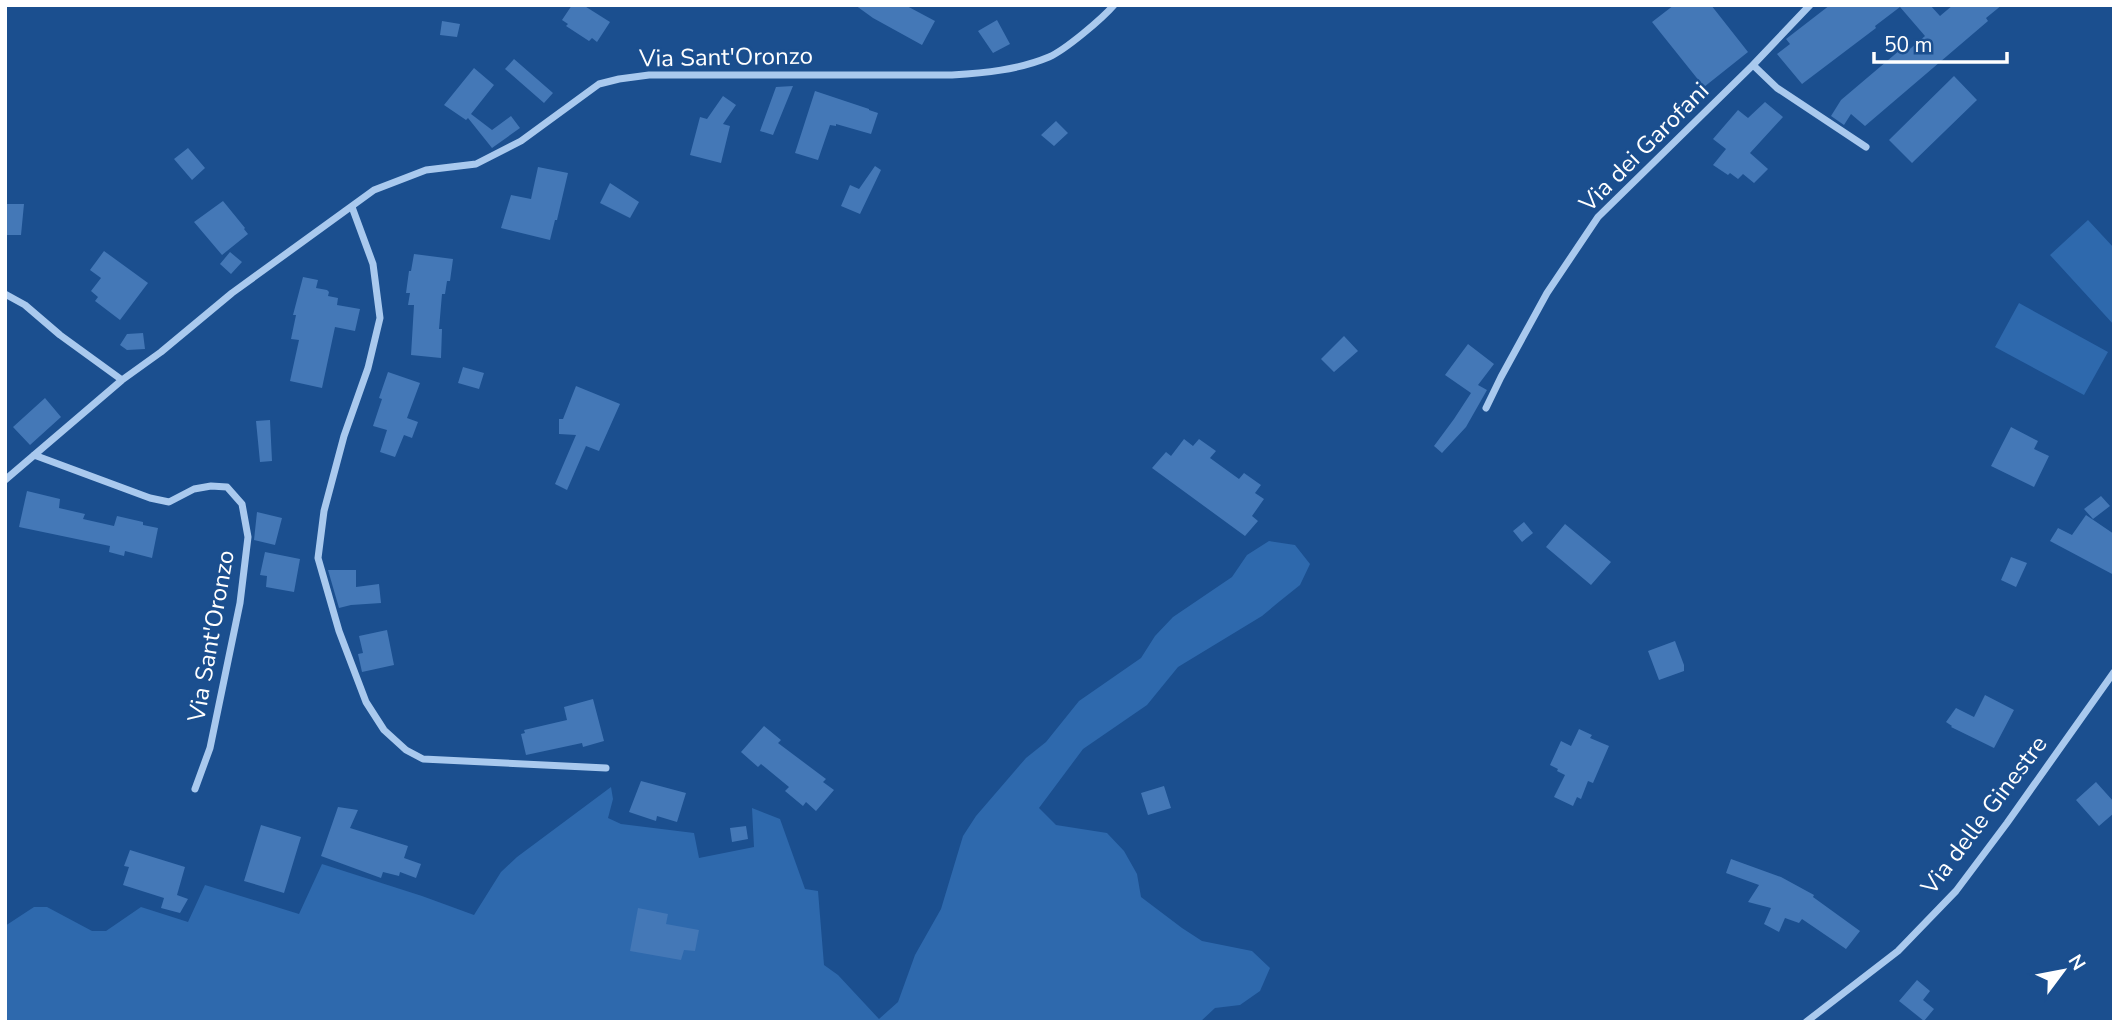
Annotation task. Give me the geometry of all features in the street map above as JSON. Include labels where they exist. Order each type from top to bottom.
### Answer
[{"type":"street","name":"Via Sant'Oronzo","points":[[5,480],[122,380],[232,293],[374,190],[426,170],[476,164],[521,141],[599,84],[649,75],[952,75],[999,72],[1051,56],[1105,15],[1114,5]]},
{"type":"street","name":"Via dei Garofani","points":[[1486,408],[1547,293],[1598,217],[1754,65],[1810,5]]},
{"type":"street","points":[[1754,65],[1777,88],[1866,147]]},
{"type":"street","points":[[352,207],[373,264],[380,318],[368,368],[330,486],[318,558],[339,631],[366,702],[384,730],[406,750],[422,759],[606,768]]},
{"type":"street","points":[[5,294],[25,305],[60,335],[122,380]]},
{"type":"street","name":"Via Sant'Oronzo","points":[[34,455],[150,498],[169,502],[194,489],[211,486],[227,487],[242,503],[248,537],[240,603],[210,748],[195,789]]},
{"type":"street","name":"Via delle Ginestre","points":[[1806,1022],[1898,951],[1956,891],[2114,672]]},
{"type":"shaded area","points":[[2088,220],[2114,248],[2114,325],[2050,255]]},
{"type":"shaded area","points":[[2019,303],[2108,352],[2084,395],[1995,347]]},
{"type":"shaded area","points":[[1269,541],[1295,545],[1310,564],[1300,585],[1262,616],[1178,667],[1147,705],[1083,749],[1039,808],[1056,825],[1107,833],[1124,851],[1137,874],[1141,897],[1202,941],[1252,951],[1270,968],[1260,991],[1240,1005],[1215,1008],[1200,1022],[5,1022],[5,926],[34,907],[47,907],[92,931],[106,931],[141,907],[188,922],[205,885],[299,914],[322,864],[474,915],[501,872],[517,857],[611,787],[613,799],[608,818],[621,824],[694,833],[699,858],[754,847],[752,808],[780,819],[805,889],[818,891],[824,965],[838,975],[879,1019],[898,1002],[915,955],[941,909],[963,836],[976,816],[1026,758],[1046,742],[1079,701],[1141,658],[1155,636],[1173,617],[1232,577],[1247,555]]},
{"type":"building","points":[[572,5],[583,5],[610,22],[597,42],[592,38],[589,41],[566,26],[568,24],[562,20]]},
{"type":"building","points":[[855,5],[905,5],[935,21],[922,45]]},
{"type":"building","points":[[1674,5],[1711,5],[1748,52],[1704,87],[1652,22]]},
{"type":"building","points":[[1830,5],[1930,5],[1940,16],[1953,5],[2002,5],[1986,18],[1988,21],[1865,126],[1851,114],[1844,125],[1831,116],[1841,100],[1900,50],[1904,54],[1925,36],[1900,7],[1802,84],[1777,54],[1790,44],[1786,39]]},
{"type":"building","points":[[997,20],[1010,44],[993,53],[978,31]]},
{"type":"building","points":[[442,21],[460,24],[457,37],[440,35]]},
{"type":"building","points":[[514,59],[553,93],[544,103],[505,69]]},
{"type":"building","points":[[474,68],[494,85],[471,114],[492,130],[511,116],[520,128],[492,148],[468,118],[466,120],[444,105]]},
{"type":"building","points":[[1954,76],[1977,100],[1912,163],[1889,140]]},
{"type":"building","points":[[793,86],[773,135],[760,131],[776,87]]},
{"type":"building","points":[[815,91],[878,113],[871,134],[836,124],[830,125],[818,160],[795,153]]},
{"type":"building","points":[[723,96],[736,105],[723,124],[730,126],[721,163],[690,155],[700,117],[707,119]]},
{"type":"building","points":[[1765,102],[1783,117],[1750,153],[1768,169],[1754,183],[1743,174],[1738,179],[1730,173],[1728,175],[1713,165],[1726,149],[1713,139],[1738,110],[1748,118]]},
{"type":"building","points":[[1056,121],[1068,133],[1054,146],[1041,135]]},
{"type":"building","points":[[188,148],[205,168],[192,180],[174,159]]},
{"type":"building","points":[[875,166],[881,170],[860,214],[841,206],[850,185],[859,189]]},
{"type":"building","points":[[538,167],[568,173],[550,240],[501,228],[511,195],[531,199]]},
{"type":"building","points":[[610,183],[639,202],[630,218],[600,203]]},
{"type":"building","points":[[223,201],[248,234],[222,255],[194,222]]},
{"type":"building","points":[[5,204],[24,204],[21,235],[5,235]]},
{"type":"building","points":[[104,251],[148,283],[120,320],[95,301],[98,297],[91,291],[101,278],[90,270]]},
{"type":"building","points":[[230,252],[242,262],[231,274],[220,264]]},
{"type":"building","points":[[414,254],[453,259],[450,281],[447,281],[445,294],[442,294],[439,329],[442,329],[441,358],[411,355],[414,305],[408,305],[410,293],[406,293]]},
{"type":"building","points":[[303,277],[318,280],[316,288],[327,290],[328,296],[338,298],[337,305],[360,309],[355,331],[335,327],[322,388],[290,381],[299,340],[291,339],[296,315],[293,315]]},
{"type":"building","points":[[143,333],[145,349],[127,350],[120,345],[127,334]]},
{"type":"building","points":[[1344,336],[1358,351],[1334,372],[1321,359]]},
{"type":"building","points":[[1468,344],[1494,364],[1478,385],[1487,390],[1466,427],[1442,453],[1434,446],[1471,393],[1445,375]]},
{"type":"building","points":[[463,367],[484,373],[479,389],[458,383]]},
{"type":"building","points":[[388,372],[420,383],[407,418],[418,422],[412,438],[404,435],[395,457],[380,452],[387,430],[373,426]]},
{"type":"building","points":[[576,386],[620,404],[599,451],[586,446],[567,490],[555,484],[576,435],[559,434],[559,419],[563,419]]},
{"type":"building","points":[[45,398],[61,417],[30,445],[13,427]]},
{"type":"building","points":[[270,420],[272,461],[260,462],[256,421]]},
{"type":"building","points":[[2011,427],[2038,441],[2034,449],[2049,456],[2034,487],[1991,466]]},
{"type":"building","points":[[1184,439],[1193,446],[1199,439],[1216,451],[1210,458],[1239,479],[1244,473],[1261,485],[1255,493],[1264,499],[1252,516],[1258,521],[1245,536],[1152,468],[1166,452],[1171,456]]},
{"type":"building","points":[[27,491],[60,499],[59,508],[85,514],[83,519],[114,526],[117,516],[158,528],[152,558],[125,551],[124,556],[109,552],[110,546],[19,527]]},
{"type":"building","points":[[2101,496],[2110,506],[2093,519],[2084,509]]},
{"type":"building","points":[[257,512],[282,518],[275,545],[254,540]]},
{"type":"building","points":[[2086,515],[2114,534],[2114,575],[2050,541],[2058,528],[2072,535]]},
{"type":"building","points":[[1524,522],[1533,533],[1522,542],[1513,531]]},
{"type":"building","points":[[1565,524],[1611,562],[1591,585],[1546,547]]},
{"type":"building","points":[[265,552],[300,559],[294,592],[266,587],[267,576],[260,575]]},
{"type":"building","points":[[2011,557],[2027,563],[2016,587],[2001,580]]},
{"type":"building","points":[[328,570],[356,570],[356,587],[379,584],[381,603],[339,608]]},
{"type":"building","points":[[387,630],[394,665],[362,672],[358,654],[363,653],[359,636]]},
{"type":"building","points":[[1675,641],[1684,671],[1659,680],[1648,651]]},
{"type":"building","points":[[1985,695],[2014,710],[1994,748],[1946,722],[1956,708],[1974,717]]},
{"type":"building","points":[[593,699],[604,741],[583,747],[582,743],[526,755],[521,734],[525,733],[524,730],[567,720],[564,707]]},
{"type":"building","points":[[764,726],[781,740],[778,743],[826,779],[823,782],[834,790],[816,811],[806,802],[803,806],[785,791],[789,787],[761,764],[758,767],[741,752]]},
{"type":"building","points":[[1579,729],[1592,735],[1590,738],[1609,746],[1593,783],[1588,781],[1581,799],[1577,797],[1573,806],[1554,797],[1565,775],[1550,765],[1561,741],[1571,746]]},
{"type":"building","points":[[641,781],[686,793],[677,822],[657,816],[656,821],[629,812]]},
{"type":"building","points":[[2096,782],[2114,802],[2114,813],[2099,826],[2076,800]]},
{"type":"building","points":[[1164,786],[1171,808],[1148,815],[1141,793]]},
{"type":"building","points":[[338,807],[358,810],[350,828],[408,846],[404,858],[421,864],[416,878],[400,872],[399,876],[383,872],[381,878],[321,856]]},
{"type":"building","points":[[261,825],[301,837],[284,893],[244,881]]},
{"type":"building","points":[[746,826],[748,839],[732,842],[730,828]]},
{"type":"building","points":[[130,850],[185,867],[177,895],[188,899],[180,913],[161,908],[164,898],[123,885],[129,867],[124,866]]},
{"type":"building","points":[[1731,859],[1781,877],[1814,895],[1813,897],[1860,931],[1846,949],[1802,919],[1799,923],[1785,918],[1779,932],[1764,924],[1771,908],[1748,902],[1759,885],[1726,873]]},
{"type":"building","points":[[638,908],[668,914],[666,924],[699,930],[695,951],[684,950],[681,960],[630,951]]},
{"type":"building","points":[[1917,980],[1930,991],[1923,1000],[1934,1009],[1924,1021],[1899,1001]]}]
